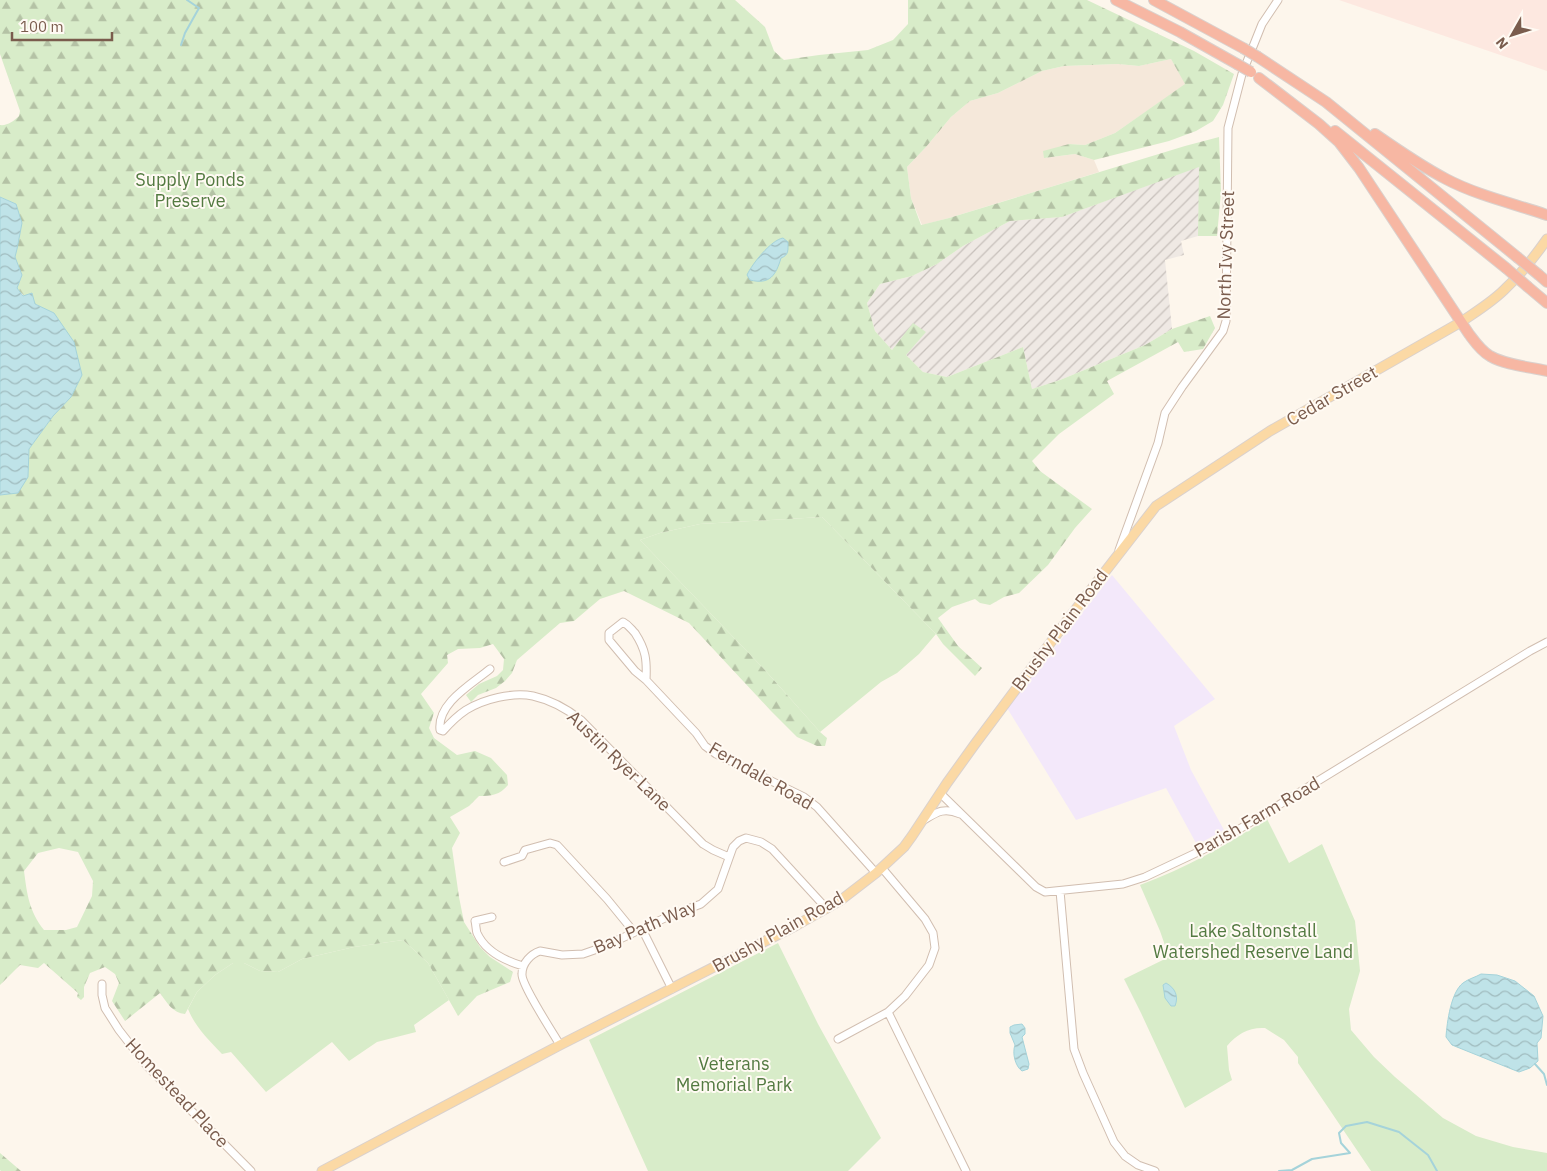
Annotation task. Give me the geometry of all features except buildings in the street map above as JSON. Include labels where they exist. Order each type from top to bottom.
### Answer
[{"type":"highway","points":[[1116,0],[1180,32],[1237,64],[1311,112],[1547,303]]},
{"type":"highway","points":[[1154,0],[1258,57],[1421,165],[1447,180],[1547,215]]},
{"type":"highway","points":[[1255,75],[1319,124],[1339,142],[1360,168],[1478,346],[1497,360],[1547,371]]},
{"type":"highway","points":[[1326,102],[1543,278]]},
{"type":"main road","name":"Cedar Street","points":[[1118,554],[1156,506],[1270,431],[1461,322],[1506,288],[1547,240]]},
{"type":"main road","name":"Brushy Plain Road","points":[[322,1171],[560,1045],[796,926],[827,908],[879,870],[904,847],[940,793],[1118,554]]},
{"type":"street","name":"North Ivy Street","points":[[1118,554],[1158,443],[1165,413],[1223,331],[1226,321],[1228,128],[1242,74],[1262,24],[1278,0]]},
{"type":"street","name":"Ferndale Road","points":[[646,680],[643,645],[628,624],[623,622],[609,633],[609,640],[635,671],[646,680],[696,733],[705,746],[716,754],[804,796],[879,870],[925,919],[933,933],[935,948],[929,966],[904,996],[888,1012],[838,1039]]},
{"type":"street","name":"Parish Farm Road","points":[[940,793],[1036,887],[1045,892],[1123,884],[1145,877],[1215,844],[1521,656],[1547,642]]},
{"type":"street","name":"Austin Ryer Lane","points":[[490,670],[455,697],[447,706],[439,723],[440,730],[443,731],[465,711],[488,700],[531,695],[554,702],[566,708],[581,720],[703,844],[728,857]]},
{"type":"street","points":[[921,822],[940,810],[956,812],[964,816]]},
{"type":"street","name":"Bay Path Way","points":[[523,966],[529,958],[540,951],[562,955],[583,954],[701,904],[718,889],[733,847],[739,841],[746,838],[761,842],[772,849],[827,908]]},
{"type":"street","points":[[504,862],[522,856],[525,850],[550,843],[557,845],[634,932]]},
{"type":"street","points":[[1060,891],[1074,1049],[1114,1142],[1125,1156],[1138,1165],[1155,1171]]},
{"type":"street","points":[[492,917],[475,921],[478,934],[500,958],[523,966],[521,975],[526,987],[560,1045]]},
{"type":"street","points":[[642,929],[672,989]]},
{"type":"street","name":"Homestead Place","points":[[102,984],[105,1008],[119,1030],[147,1066],[251,1171]]},
{"type":"street","points":[[888,1012],[966,1171]]},
{"type":"shaded area","points":[[1339,0],[1547,0],[1547,71]]},
{"type":"shaded area","points":[[1171,59],[1186,84],[1115,133],[1085,145],[1069,144],[1045,158],[1075,154],[1094,160],[1099,172],[922,225],[911,198],[907,167],[951,117],[970,101],[998,93],[1042,71],[1064,66],[1118,64],[1139,66]]},
{"type":"shaded area","points":[[1200,166],[1198,236],[1181,241],[1184,255],[1165,260],[1172,329],[1145,345],[1060,380],[1032,389],[1023,347],[947,377],[923,372],[906,355],[914,324],[892,350],[875,331],[867,303],[880,284],[912,276],[937,264],[963,246],[1010,221],[1062,217]]},
{"type":"shaded area","points":[[1112,575],[1215,699],[1174,726],[1191,770],[1224,830],[1197,845],[1166,788],[1076,820],[1007,708]]},
{"type":"green space","name":"Supply Ponds Preserve","points":[[0,0],[735,0],[765,27],[774,51],[784,60],[868,50],[893,40],[908,24],[908,0],[1087,0],[1194,51],[1234,74],[1223,105],[1213,121],[1196,131],[1169,141],[1094,160],[1075,154],[1044,158],[1043,151],[1069,144],[1085,145],[1115,133],[1185,84],[1171,59],[1139,66],[1118,64],[1064,66],[1042,71],[998,93],[970,101],[951,117],[907,167],[911,198],[921,225],[1219,137],[1221,192],[1217,236],[1198,236],[1199,167],[1062,217],[1010,221],[963,246],[937,264],[912,276],[880,284],[867,303],[875,331],[892,350],[913,323],[926,332],[906,355],[923,372],[947,377],[1023,347],[1032,389],[1060,380],[1145,345],[1172,329],[1210,316],[1215,328],[1203,349],[1184,352],[1178,342],[1107,381],[1114,394],[1059,434],[1032,461],[1040,471],[1092,509],[1075,528],[1048,565],[1019,593],[1004,597],[990,605],[980,603],[975,599],[952,607],[938,618],[958,646],[982,668],[975,676],[822,517],[700,524],[660,533],[640,540],[764,669],[827,738],[825,746],[817,746],[797,737],[689,623],[624,591],[600,599],[574,621],[560,623],[517,660],[512,673],[505,681],[496,688],[478,695],[471,702],[466,695],[479,684],[497,676],[503,670],[504,659],[493,644],[480,648],[458,649],[447,655],[448,663],[421,694],[434,713],[429,728],[434,738],[457,755],[475,751],[491,758],[507,775],[508,785],[502,791],[495,794],[479,796],[469,806],[450,817],[460,833],[452,848],[464,922],[480,947],[490,957],[513,972],[510,982],[477,996],[458,1016],[428,963],[403,940],[354,947],[302,959],[278,972],[260,971],[244,963],[233,963],[215,975],[197,992],[185,1014],[174,1010],[160,993],[125,1021],[112,1001],[119,983],[115,974],[105,967],[90,973],[84,987],[84,997],[81,1000],[77,997],[78,993],[44,963],[38,968],[20,965],[0,985],[0,495],[3,495],[28,477],[29,449],[53,416],[71,397],[54,313],[29,300],[17,288],[22,275],[14,257],[18,238],[16,204],[0,197],[0,125],[13,121],[19,116],[20,111],[0,54]],"holes":[[[59,848],[78,852],[93,881],[92,896],[77,927],[66,930],[44,930],[32,909],[24,871],[38,853]]]},
{"type":"green space","points":[[822,517],[936,634],[919,654],[897,673],[881,682],[820,732],[764,669],[640,540],[660,533],[700,524]]},
{"type":"green space","name":"Lake Saltonstall Watershed Reserve Land","points":[[1267,819],[1289,863],[1322,844],[1355,921],[1360,971],[1349,1009],[1351,1030],[1374,1057],[1443,1118],[1476,1136],[1513,1147],[1547,1153],[1547,1171],[1371,1171],[1298,1063],[1298,1057],[1284,1040],[1265,1028],[1249,1030],[1239,1035],[1227,1046],[1229,1070],[1232,1080],[1185,1108],[1124,979],[1169,957],[1140,885],[1205,855]]},
{"type":"green space","points":[[403,940],[428,963],[449,1000],[414,1025],[416,1032],[377,1042],[349,1061],[332,1042],[266,1092],[231,1052],[222,1054],[212,1044],[198,1027],[188,1009],[197,992],[215,975],[233,963],[244,963],[260,971],[278,972],[302,959],[354,947]]},
{"type":"green space","name":"Veterans Memorial Park","points":[[778,943],[818,1024],[881,1138],[848,1171],[648,1171],[589,1040]]},
{"type":"green space","points":[[0,1153],[21,1171],[1,1171]]},
{"type":"water","points":[[0,197],[16,204],[22,223],[15,257],[22,275],[17,288],[23,296],[32,293],[35,304],[54,313],[74,342],[82,375],[71,397],[53,416],[29,449],[28,477],[18,493],[0,495]]},
{"type":"water","points":[[783,238],[788,242],[788,252],[781,258],[774,274],[763,281],[750,280],[747,275],[757,259],[773,243]]},
{"type":"water","points":[[1481,974],[1497,975],[1515,981],[1534,996],[1543,1016],[1541,1038],[1537,1043],[1538,1061],[1530,1068],[1519,1072],[1452,1045],[1446,1037],[1455,993],[1467,980]]},
{"type":"water","points":[[1166,983],[1172,987],[1175,993],[1177,999],[1175,1006],[1171,1006],[1165,998],[1163,985]]},
{"type":"water","points":[[1022,1024],[1025,1028],[1025,1034],[1022,1037],[1029,1064],[1028,1069],[1022,1071],[1015,1059],[1015,1045],[1010,1033],[1010,1027]]},
{"type":"waterway","points":[[181,45],[185,33],[199,8],[187,0]]},
{"type":"waterway","points":[[1535,1064],[1544,1074],[1547,1085]]},
{"type":"waterway","points":[[1279,1171],[1292,1170],[1312,1159],[1350,1153],[1341,1143],[1339,1133],[1346,1126],[1367,1122],[1399,1132],[1428,1155],[1437,1171]]}]
